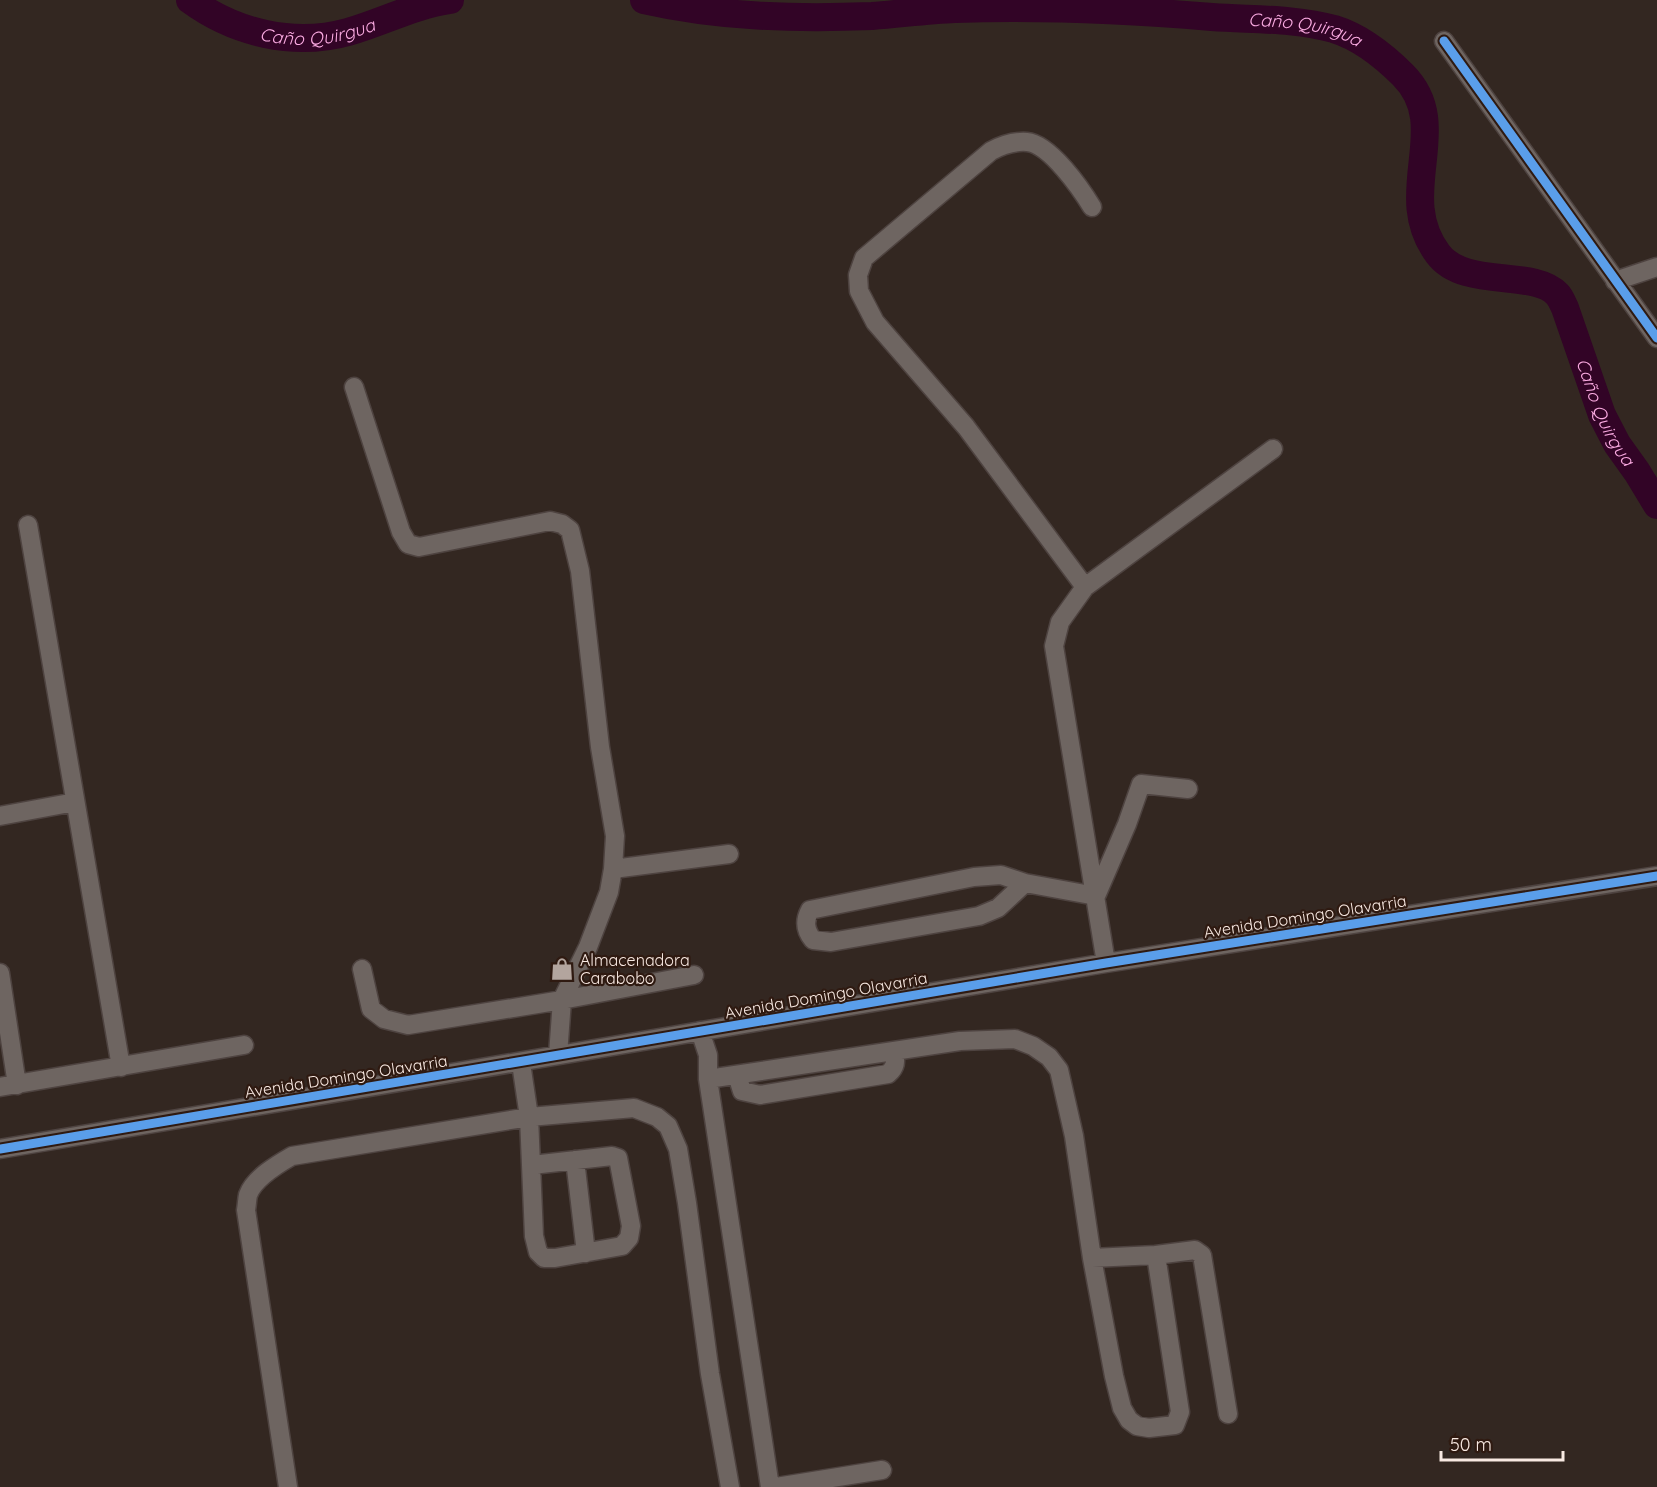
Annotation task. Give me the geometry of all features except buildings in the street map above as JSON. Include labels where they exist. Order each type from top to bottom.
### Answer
[{"type":"street","points":[[1444,40],[1657,338]]},
{"type":"street","points":[[1085,587],[966,427],[875,322],[859,291],[858,275],[864,258],[991,151],[1004,144],[1029,142],[1045,151],[1079,186],[1092,207]]},
{"type":"street","points":[[1615,281],[1657,267]]},
{"type":"street","points":[[354,387],[401,532],[408,544],[419,547],[550,521],[562,524],[570,530],[580,571],[600,747],[615,836],[613,869],[601,917],[562,1000],[558,1055]]},
{"type":"street","points":[[1106,963],[1054,646],[1059,622],[1085,587],[1273,449]]},
{"type":"street","points":[[28,525],[121,1067]]},
{"type":"street","points":[[1096,896],[1127,824],[1141,784],[1188,789]]},
{"type":"street","points":[[0,816],[75,802]]},
{"type":"street","points":[[613,869],[729,854]]},
{"type":"street","points":[[1024,883],[998,908],[979,916],[831,942],[813,940],[807,932],[807,916],[810,910],[974,877],[1001,875],[1024,883],[1096,896]]},
{"type":"street","name":"Avenida Domingo Olavarria","points":[[0,1149],[1106,963],[1657,876]]},
{"type":"street","points":[[362,969],[371,1009],[384,1019],[408,1025],[562,1000],[694,975]]},
{"type":"street","points":[[0,973],[8,1086],[244,1045]]},
{"type":"street","points":[[700,1031],[708,1055],[708,1079],[770,1487]]},
{"type":"street","points":[[708,1079],[737,1075],[742,1091],[760,1095],[888,1074],[894,1069],[896,1062],[894,1051],[960,1041],[1015,1039],[1049,1057],[1059,1070],[1074,1136],[1092,1258],[1122,1408],[1129,1420],[1137,1426],[1149,1428],[1175,1425],[1180,1412],[1156,1255]]},
{"type":"street","points":[[521,1063],[529,1117],[534,1236],[538,1252],[544,1258],[586,1253],[622,1246],[629,1238],[631,1226],[618,1158],[612,1156],[532,1165]]},
{"type":"street","points":[[288,1487],[246,1210],[249,1193],[259,1180],[292,1156],[529,1117],[634,1108],[657,1117],[668,1126],[678,1149],[710,1374],[730,1487]]},
{"type":"street","points":[[575,1160],[586,1253]]},
{"type":"street","points":[[1092,1258],[1156,1255],[1195,1250],[1202,1256],[1228,1414]]},
{"type":"street","points":[[776,1487],[882,1470]]},
{"type":"waterway","name":"Caño Quirgua","points":[[190,0],[226,21],[246,29],[286,37],[307,38],[348,32],[424,6],[450,0]]},
{"type":"waterway","name":"Caño Quirgua","points":[[644,0],[700,10],[757,16],[872,16],[987,8],[1052,8],[1289,21],[1319,25],[1344,32],[1380,54],[1403,75],[1418,95],[1424,116],[1425,138],[1420,208],[1425,231],[1438,254],[1450,265],[1464,272],[1532,282],[1546,287],[1558,296],[1565,308],[1602,415],[1617,444],[1657,505]]},
{"type":"cycle path","points":[[1444,41],[1657,338]]},
{"type":"cycle path","points":[[0,1149],[1106,963],[1657,876]]},
{"type":"place","name":"Almacenadora Carabobo","points":[[562,969]]}]
